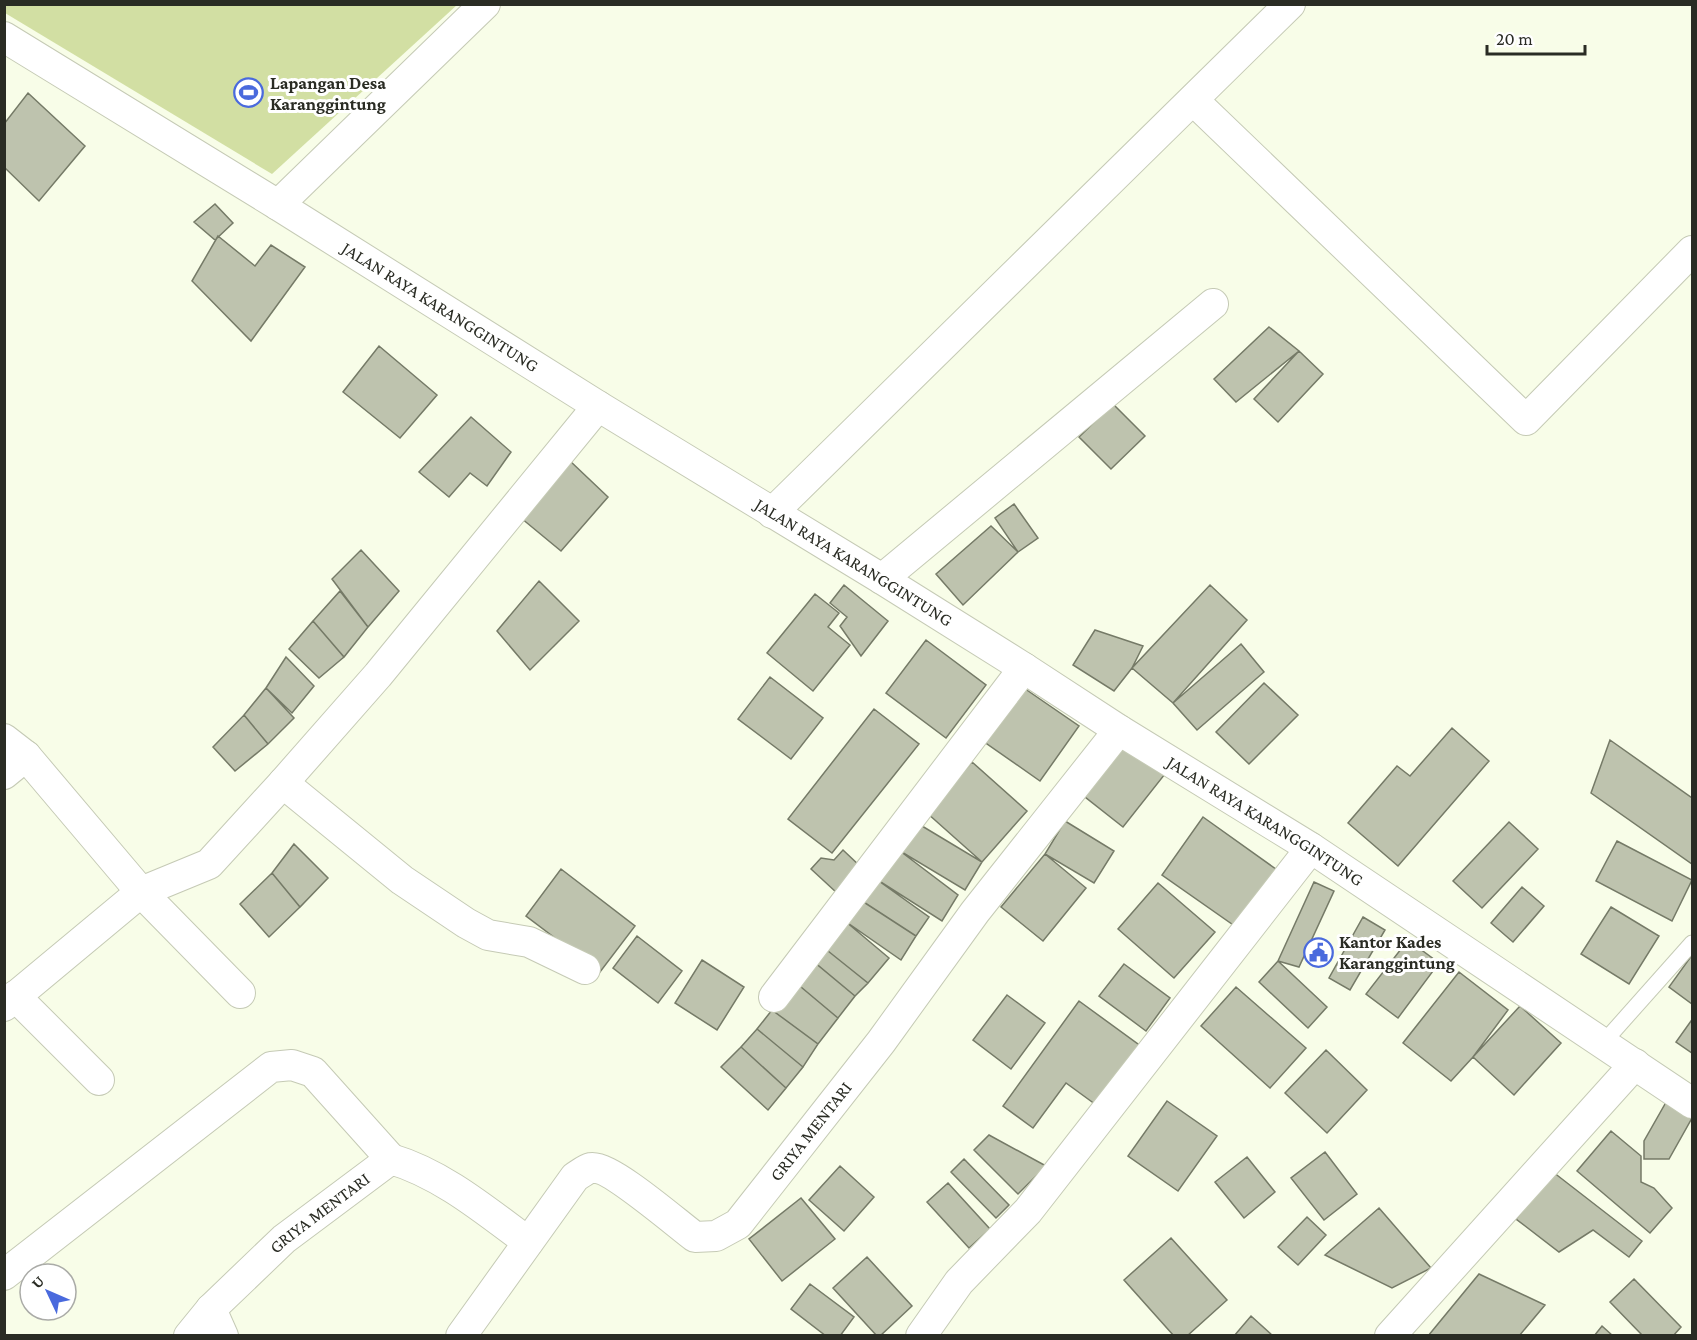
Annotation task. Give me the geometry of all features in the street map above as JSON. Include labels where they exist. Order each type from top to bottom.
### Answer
[{"type":"street","points":[[278,205],[485,4]]},
{"type":"street","points":[[772,513],[1290,4]]},
{"type":"street","name":"JALAN RAYA KARANGGINTUNG","points":[[4,36],[598,406],[882,579],[1119,730],[1311,848],[1692,1102]]},
{"type":"street","points":[[1193,100],[1526,420],[1692,251]]},
{"type":"street","points":[[882,579],[1213,304]]},
{"type":"street","points":[[99,1080],[10,1001],[141,891],[209,864],[284,783],[378,675],[598,406]]},
{"type":"street","points":[[774,997],[1024,668]]},
{"type":"street","name":"GRIYA MENTARI","points":[[461,1335],[575,1177],[590,1168],[601,1169],[618,1178],[694,1237],[716,1236],[738,1224],[874,1050],[975,912],[1119,730]]},
{"type":"street","points":[[12,756],[240,993]]},
{"type":"street","points":[[284,783],[402,880],[466,923],[488,934],[529,942],[585,969]]},
{"type":"street","points":[[921,1335],[959,1282],[1028,1211],[1311,848]]},
{"type":"street","points":[[1390,1335],[1635,1064]]},
{"type":"street","points":[[4,1275],[271,1067],[292,1065],[313,1072],[391,1159],[423,1171],[470,1199],[528,1242]]},
{"type":"street","name":"GRIYA MENTARI","points":[[189,1335],[217,1322],[284,1239],[391,1159]]},
{"type":"lane","points":[[1603,1043],[1692,943]]},
{"type":"green space","name":"Lapangan Desa Karanggintung","points":[[4,5],[457,5],[272,174],[5,13]]},
{"type":"building","points":[[28,93],[85,146],[39,201],[4,167],[4,124]]},
{"type":"building","points":[[215,204],[233,223],[215,240],[194,222]]},
{"type":"building","points":[[218,236],[255,266],[271,245],[305,267],[251,341],[192,281]]},
{"type":"building","points":[[1269,327],[1299,351],[1236,402],[1214,379]]},
{"type":"building","points":[[379,346],[437,395],[400,438],[343,392]]},
{"type":"building","points":[[1299,351],[1323,374],[1278,422],[1254,399]]},
{"type":"building","points":[[1113,404],[1145,436],[1111,469],[1079,437]]},
{"type":"building","points":[[471,417],[511,452],[487,486],[470,473],[449,497],[419,472]]},
{"type":"building","points":[[569,460],[608,497],[561,551],[521,518]]},
{"type":"building","points":[[1014,504],[1038,538],[1018,552],[995,518]]},
{"type":"building","points":[[991,526],[1018,552],[963,605],[936,574]]},
{"type":"building","points":[[361,550],[399,591],[368,627],[332,579]]},
{"type":"building","points":[[539,581],[579,621],[530,670],[497,631]]},
{"type":"building","points":[[844,585],[888,621],[861,656],[840,626],[847,617],[830,603]]},
{"type":"building","points":[[1210,585],[1247,620],[1173,703],[1132,668]]},
{"type":"building","points":[[340,591],[368,627],[344,657],[313,621]]},
{"type":"building","points":[[815,594],[839,613],[828,627],[850,645],[813,691],[767,653]]},
{"type":"building","points":[[313,621],[344,657],[319,678],[289,649]]},
{"type":"building","points":[[1095,630],[1143,646],[1132,668],[1114,691],[1073,665]]},
{"type":"building","points":[[926,640],[986,685],[946,738],[886,693]]},
{"type":"building","points":[[1241,644],[1264,672],[1197,730],[1173,703]]},
{"type":"building","points":[[286,657],[314,686],[292,713],[266,688]]},
{"type":"building","points":[[770,677],[823,718],[791,759],[738,719]]},
{"type":"building","points":[[1264,683],[1298,715],[1249,764],[1216,732]]},
{"type":"building","points":[[1018,684],[1079,726],[1040,781],[980,739]]},
{"type":"building","points":[[266,688],[294,718],[268,744],[244,715]]},
{"type":"building","points":[[874,709],[919,744],[832,853],[788,819]]},
{"type":"building","points":[[244,715],[268,744],[235,771],[213,747]]},
{"type":"building","points":[[1452,728],[1489,761],[1398,866],[1348,823],[1397,766],[1410,776]]},
{"type":"building","points":[[1121,740],[1165,774],[1123,827],[1080,793]]},
{"type":"building","points":[[1610,740],[1692,798],[1692,864],[1591,793]]},
{"type":"building","points":[[972,762],[1027,811],[982,862],[927,813]]},
{"type":"building","points":[[1203,817],[1280,872],[1239,929],[1162,875]]},
{"type":"building","points":[[1065,821],[1114,851],[1094,883],[1045,854]]},
{"type":"building","points":[[1509,822],[1538,849],[1482,908],[1453,881]]},
{"type":"building","points":[[917,823],[982,862],[965,890],[900,851]]},
{"type":"building","points":[[1617,841],[1692,880],[1672,921],[1596,881]]},
{"type":"building","points":[[294,844],[328,878],[300,907],[272,873]]},
{"type":"building","points":[[843,850],[861,867],[837,893],[811,869],[821,858],[834,860]]},
{"type":"building","points":[[900,851],[958,895],[942,921],[876,879]]},
{"type":"building","points":[[1045,854],[1086,888],[1043,941],[1001,907]]},
{"type":"building","points":[[561,869],[635,926],[600,972],[526,916]]},
{"type":"building","points":[[272,873],[300,907],[269,937],[240,904]]},
{"type":"building","points":[[876,879],[929,917],[916,936],[859,899]]},
{"type":"building","points":[[1314,882],[1334,891],[1299,967],[1278,961]]},
{"type":"building","points":[[1158,883],[1215,932],[1174,978],[1118,929]]},
{"type":"building","points":[[1522,887],[1544,906],[1513,942],[1491,923]]},
{"type":"building","points":[[859,899],[916,936],[901,960],[845,921]]},
{"type":"building","points":[[1611,907],[1659,936],[1629,984],[1581,954]]},
{"type":"building","points":[[1363,917],[1385,930],[1350,990],[1329,978]]},
{"type":"building","points":[[845,921],[889,958],[868,983],[823,947]]},
{"type":"building","points":[[637,936],[682,971],[658,1003],[613,968]]},
{"type":"building","points":[[1408,940],[1439,963],[1398,1018],[1366,994]]},
{"type":"building","points":[[823,947],[868,983],[855,996],[813,961]]},
{"type":"building","points":[[1692,955],[1692,1004],[1669,987]]},
{"type":"building","points":[[702,960],[744,987],[717,1030],[675,1003]]},
{"type":"building","points":[[813,961],[855,996],[838,1018],[795,982]]},
{"type":"building","points":[[1278,961],[1327,1007],[1308,1028],[1259,982]]},
{"type":"building","points":[[1124,964],[1170,998],[1146,1031],[1099,996]]},
{"type":"building","points":[[1459,972],[1508,1010],[1473,1057],[1451,1081],[1403,1043]]},
{"type":"building","points":[[795,982],[838,1018],[818,1044],[772,1010]]},
{"type":"building","points":[[1236,987],[1306,1048],[1270,1088],[1201,1026]]},
{"type":"building","points":[[1007,995],[1045,1023],[1011,1069],[973,1040]]},
{"type":"building","points":[[1079,1001],[1142,1047],[1099,1107],[1066,1083],[1033,1128],[1003,1106]]},
{"type":"building","points":[[1520,1006],[1561,1043],[1514,1095],[1473,1057]]},
{"type":"building","points":[[772,1010],[818,1044],[803,1067],[757,1029]]},
{"type":"building","points":[[1691,1021],[1692,1023],[1692,1053],[1676,1042]]},
{"type":"building","points":[[757,1029],[803,1067],[786,1088],[741,1047]]},
{"type":"building","points":[[741,1047],[786,1088],[768,1110],[721,1067]]},
{"type":"building","points":[[1326,1050],[1367,1090],[1327,1133],[1285,1093]]},
{"type":"building","points":[[1669,1097],[1692,1111],[1692,1118],[1669,1159],[1644,1159],[1644,1141]]},
{"type":"building","points":[[1167,1101],[1217,1136],[1178,1191],[1128,1156]]},
{"type":"building","points":[[1611,1131],[1641,1156],[1641,1182],[1654,1188],[1672,1208],[1650,1233],[1577,1171]]},
{"type":"building","points":[[989,1135],[1046,1166],[1018,1194],[974,1150]]},
{"type":"building","points":[[1325,1152],[1357,1194],[1324,1220],[1291,1178]]},
{"type":"building","points":[[1247,1157],[1275,1192],[1244,1218],[1215,1182]]},
{"type":"building","points":[[964,1159],[1009,1205],[996,1218],[951,1172]]},
{"type":"building","points":[[840,1166],[874,1197],[844,1231],[809,1200]]},
{"type":"building","points":[[1553,1172],[1642,1241],[1629,1257],[1593,1230],[1559,1252],[1516,1219]]},
{"type":"building","points":[[948,1183],[990,1229],[969,1248],[927,1202]]},
{"type":"building","points":[[801,1198],[835,1239],[782,1281],[749,1239]]},
{"type":"building","points":[[1379,1208],[1431,1268],[1392,1288],[1325,1255]]},
{"type":"building","points":[[1307,1217],[1326,1235],[1298,1265],[1278,1247]]},
{"type":"building","points":[[1171,1238],[1227,1300],[1187,1336],[1174,1336],[1124,1280]]},
{"type":"building","points":[[867,1257],[912,1306],[880,1336],[877,1336],[833,1288]]},
{"type":"building","points":[[1479,1274],[1545,1305],[1519,1336],[1428,1336]]},
{"type":"building","points":[[1634,1279],[1681,1327],[1673,1336],[1643,1336],[1610,1302]]},
{"type":"building","points":[[810,1284],[854,1317],[840,1336],[826,1336],[791,1309]]},
{"type":"building","points":[[1251,1316],[1273,1336],[1234,1336]]},
{"type":"building","points":[[1602,1326],[1613,1336],[1594,1336]]},
{"type":"place","name":"Lapangan Desa Karanggintung","points":[[249,93]]},
{"type":"place","name":"Kantor Kades Karanggintung","points":[[1318,952]]}]
